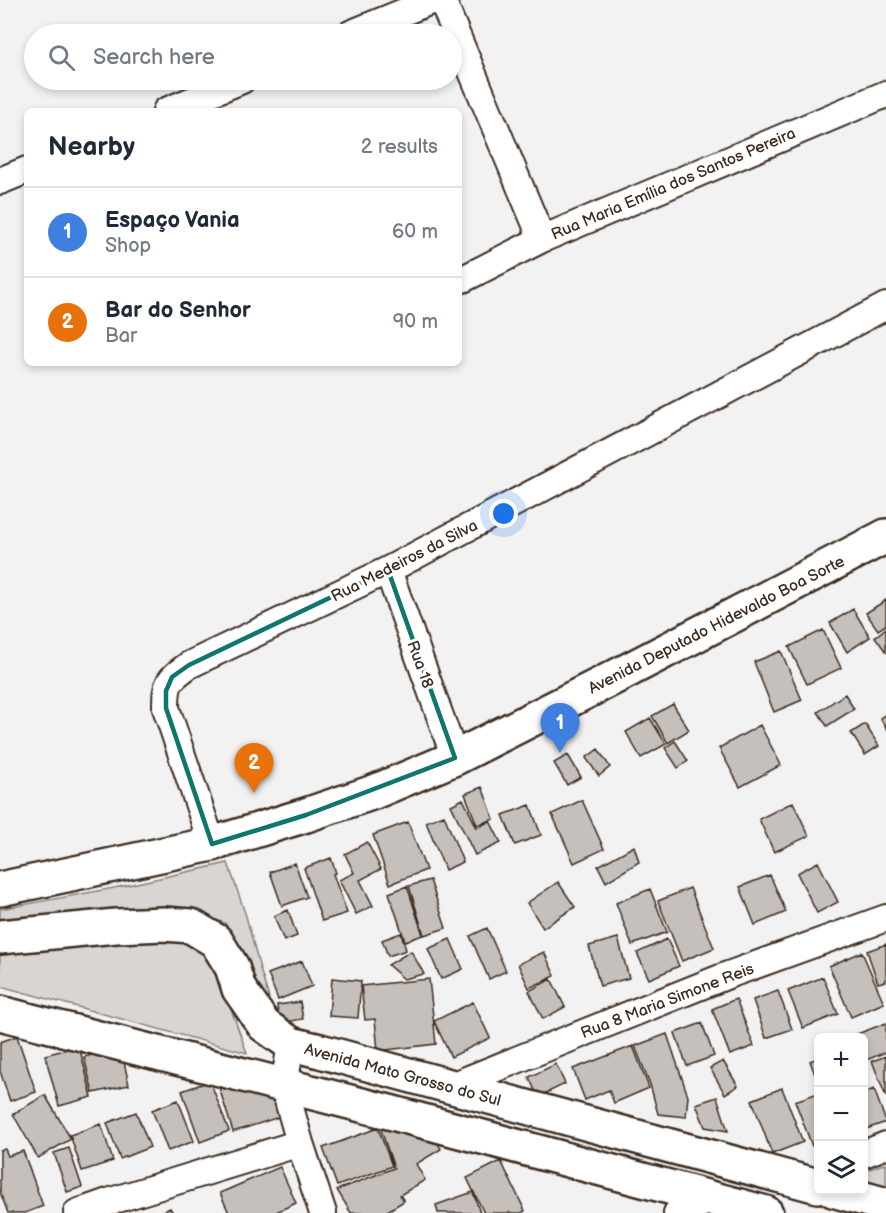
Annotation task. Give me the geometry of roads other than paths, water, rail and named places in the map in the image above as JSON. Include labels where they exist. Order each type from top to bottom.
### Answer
[{"type":"main road","name":"Avenida Deputado Hidevaldo Boa Sorte","points":[[0,889],[213,844],[374,792],[455,758],[886,536]]},
{"type":"main road","name":"Avenida Mato Grosso do Sul","points":[[0,937],[140,925],[191,926],[216,941],[232,967],[238,989],[264,1025],[291,1044],[810,1179]]},
{"type":"main road","points":[[0,1013],[389,1112],[766,1213]]},
{"type":"main road","points":[[848,1195],[886,1205]]},
{"type":"street","points":[[374,24],[433,0]]},
{"type":"street","points":[[442,0],[452,24]]},
{"type":"street","points":[[462,48],[542,239]]},
{"type":"street","points":[[173,108],[217,90]]},
{"type":"street","name":"Rua Maria Emília dos Santos Pereira","points":[[462,279],[542,239],[886,94]]},
{"type":"street","points":[[0,182],[24,171]]},
{"type":"street","name":"Rua Medeiros da Silva","points":[[213,844],[166,708],[166,691],[172,677],[189,665],[388,570],[886,306]]},
{"type":"street","name":"Rua 18","points":[[388,570],[455,758]]},
{"type":"street","name":"Rua 8 Maria Simone Reis","points":[[450,1087],[728,975],[886,918]]},
{"type":"street","points":[[291,1044],[284,1086],[323,1213]]},
{"type":"street","points":[[76,1213],[300,1143]]},
{"type":"street","points":[[868,1152],[886,1145]]},
{"type":"street","points":[[677,1213],[714,1198]]},
{"type":"place","name":"Espaço Vania","points":[[560,753]]},
{"type":"place","name":"Bar do Senhor","points":[[254,793]]}]
